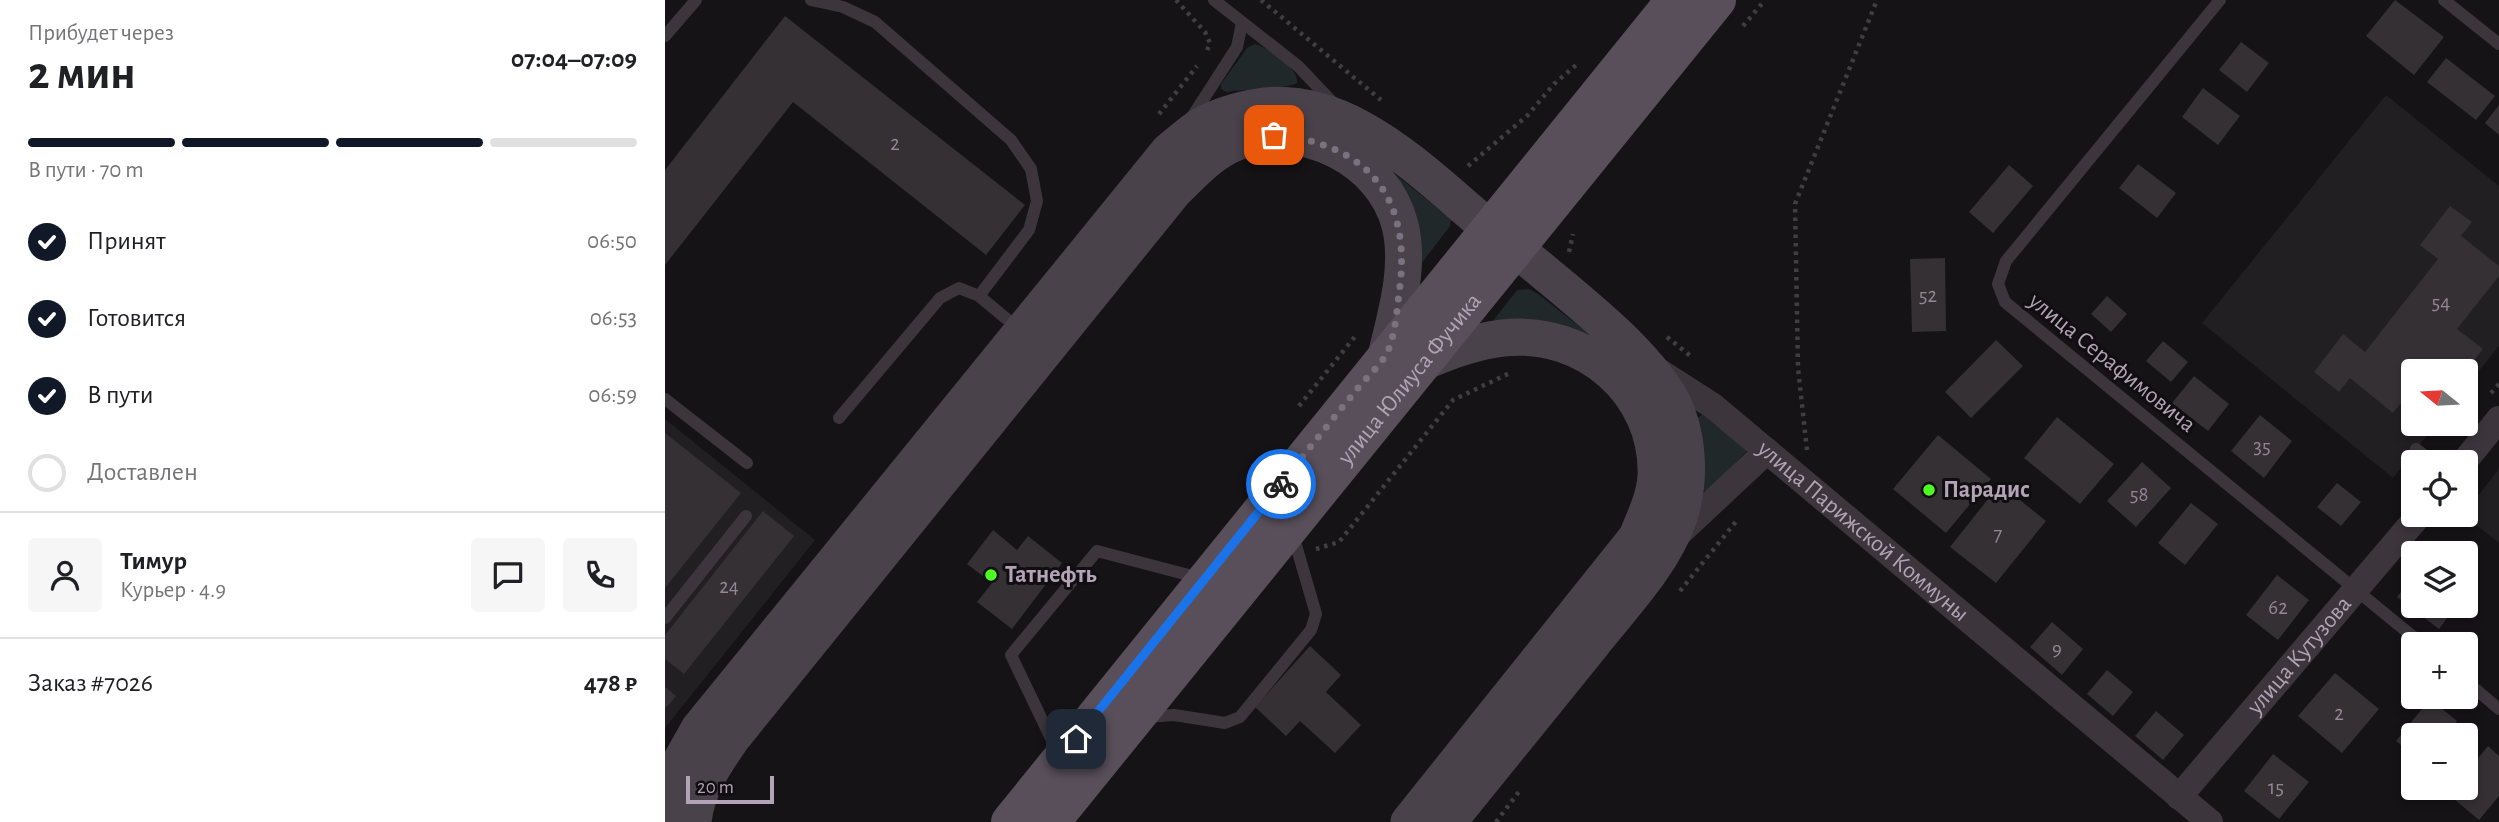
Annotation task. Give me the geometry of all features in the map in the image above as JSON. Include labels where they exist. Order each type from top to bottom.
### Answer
[{"type":"main road","name":"улица Юлиуса Фучика","points":[[1501,237],[1675,0]]},
{"type":"main road","name":"улица Юлиуса Фучика","points":[[1010,822],[1389,349],[1501,237],[1717,0]]},
{"type":"main road","points":[[693,822],[694,808],[709,772],[732,738],[1033,341],[1169,151],[1200,126],[1256,106],[1322,110],[1352,123]]},
{"type":"main road","name":"улица Парижской Коммуны","points":[[1352,123],[1387,146],[1501,237],[1656,349]]},
{"type":"main road","points":[[665,808],[681,761],[699,729],[1033,341],[1174,191],[1209,158],[1237,142],[1274,135],[1308,138],[1340,151],[1366,171],[1389,195],[1400,226],[1404,263],[1389,349],[1459,348],[1502,338],[1535,338],[1581,351],[1611,370],[1636,399],[1648,421],[1655,450],[1656,478],[1649,509],[1637,537],[1409,822]]},
{"type":"main road","name":"улица Юлиуса Фучика","points":[[1051,822],[1135,718],[1303,537],[1389,349]]},
{"type":"main road","points":[[1448,822],[1636,589],[1664,548],[1678,518],[1686,460],[1682,430],[1656,349]]},
{"type":"street","name":"улица Парижской Коммуны","points":[[1656,349],[1713,406],[2210,822]]},
{"type":"street","points":[[2473,450],[2499,419]]},
{"type":"street","points":[[1664,548],[1767,451]]},
{"type":"street","name":"улица Кутузова","points":[[2179,797],[2409,527]]},
{"type":"lane","points":[[665,36],[696,0]]},
{"type":"lane","points":[[811,0],[843,7],[876,22],[1011,141],[1031,169],[1037,201],[1029,230],[979,296]]},
{"type":"lane","name":"улица Парижской Коммуны","points":[[1214,0],[1298,66],[1352,123]]},
{"type":"lane","name":"улица Серафимовича","points":[[2220,0],[2006,261],[1999,284],[2005,302],[2408,632]]},
{"type":"lane","points":[[2444,0],[2499,44]]},
{"type":"lane","points":[[1169,151],[1237,47],[1242,23]]},
{"type":"lane","points":[[839,418],[940,298],[959,288],[979,296],[1033,341]]},
{"type":"lane","points":[[665,399],[747,464]]},
{"type":"lane","points":[[665,618],[746,516]]},
{"type":"lane","points":[[1135,718],[1174,715],[1225,723],[1240,717],[1311,630],[1316,614],[1303,537]]},
{"type":"lane","points":[[1061,759],[1011,655],[1097,551],[1204,579]]},
{"type":"lane","points":[[2478,691],[2499,709]]},
{"type":"path","points":[[1261,0],[1389,107]]},
{"type":"path","points":[[1738,32],[1765,0]]},
{"type":"path","points":[[1796,442],[1807,450],[1798,368],[1795,204],[1877,0]]},
{"type":"path","points":[[1464,169],[1527,116],[1554,84],[1585,58]]},
{"type":"path","points":[[1569,256],[1573,234],[1582,223]]},
{"type":"path","points":[[1292,415],[1389,349]]},
{"type":"path","points":[[1656,349],[1699,362]]},
{"type":"path","points":[[1303,537],[1339,542],[1453,401],[1516,370]]},
{"type":"shaded area","points":[[1255,44],[1275,54],[1288,65],[1297,83],[1284,87],[1227,92],[1221,89],[1221,84],[1247,48]]},
{"type":"shaded area","points":[[2386,95],[2499,186],[2499,346],[2478,372],[2478,359],[2401,359],[2401,436],[2426,436],[2415,450],[2401,450],[2401,468],[2393,478],[2202,323]]},
{"type":"shaded area","points":[[1370,154],[1451,219],[1450,226],[1421,264]]},
{"type":"shaded area","points":[[1529,289],[1597,340],[1533,322],[1493,321],[1517,290]]},
{"type":"shaded area","points":[[1703,414],[1746,448],[1746,452],[1706,492],[1702,489],[1696,419]]},
{"type":"shaded area","points":[[665,419],[815,540],[665,728]]},
{"type":"shaded area","points":[[2499,469],[2499,543],[2478,527],[2478,496]]},
{"type":"building","points":[[2395,0],[2444,37],[2414,75],[2366,36]]},
{"type":"building","points":[[785,16],[1025,205],[986,255],[793,102],[665,265],[665,170]]},
{"type":"building","points":[[2241,42],[2269,63],[2247,92],[2219,70]]},
{"type":"building","points":[[2446,58],[2495,96],[2476,120],[2427,82]]},
{"type":"building","points":[[2203,88],[2240,116],[2218,145],[2182,117]]},
{"type":"building","points":[[2499,105],[2499,135],[2485,123]]},
{"type":"building","points":[[2138,164],[2176,193],[2157,218],[2119,188]]},
{"type":"building","points":[[2009,165],[2033,186],[1993,233],[1969,212]]},
{"type":"building","points":[[2450,206],[2472,222],[2461,236],[2499,266],[2499,276],[2457,329],[2483,349],[2475,359],[2401,359],[2401,403],[2393,413],[2350,378],[2339,392],[2314,372],[2343,334],[2365,352],[2438,259],[2420,245]]},
{"type":"building","points":[[1945,258],[1946,331],[1912,332],[1910,259]]},
{"type":"building","points":[[2107,296],[2127,314],[2111,332],[2091,314]]},
{"type":"building","points":[[1996,340],[2023,366],[1971,418],[1945,392]]},
{"type":"building","points":[[2163,341],[2188,362],[2171,382],[2146,361]]},
{"type":"building","points":[[2194,376],[2229,404],[2208,431],[2172,403]]},
{"type":"building","points":[[2260,415],[2292,441],[2264,478],[2231,451]]},
{"type":"building","points":[[2057,417],[2114,464],[2080,504],[2024,458]]},
{"type":"building","points":[[665,433],[741,493],[665,588]]},
{"type":"building","points":[[1938,435],[1991,479],[1946,533],[1893,489]]},
{"type":"building","points":[[2142,462],[2171,488],[2136,527],[2107,501]]},
{"type":"building","points":[[2337,483],[2361,502],[2341,526],[2317,507]]},
{"type":"building","points":[[2000,484],[2046,521],[1996,583],[1950,547]]},
{"type":"building","points":[[2191,503],[2218,524],[2185,565],[2158,543]]},
{"type":"building","points":[[763,511],[794,536],[684,674],[665,659],[665,635]]},
{"type":"building","points":[[993,530],[1017,550],[1028,536],[1062,563],[1012,629],[977,602],[992,583],[967,564]]},
{"type":"building","points":[[2277,575],[2309,600],[2278,640],[2246,615]]},
{"type":"building","points":[[2425,618],[2447,618],[2439,629]]},
{"type":"building","points":[[2052,622],[2083,649],[2062,675],[2030,647]]},
{"type":"building","points":[[1310,646],[1341,675],[1326,692],[1361,725],[1335,753],[1300,721],[1286,736],[1255,707]]},
{"type":"building","points":[[2107,670],[2133,692],[2113,716],[2087,694]]},
{"type":"building","points":[[2335,673],[2379,709],[2342,753],[2298,716]]},
{"type":"building","points":[[665,687],[676,696],[665,709]]},
{"type":"building","points":[[2422,709],[2442,709],[2457,721],[2455,723],[2411,723]]},
{"type":"building","points":[[2156,711],[2184,735],[2163,760],[2135,736]]},
{"type":"building","points":[[2488,746],[2499,756],[2499,796],[2479,820],[2455,800],[2478,800],[2478,758]]},
{"type":"building","points":[[2273,754],[2309,782],[2279,819],[2244,791]]},
{"type":"way so far","points":[[1274,135],[1308,138],[1340,151],[1366,171],[1389,195],[1400,226],[1404,263],[1387,352],[1281,484]]},
{"type":"place","name":"Парадис","points":[[1929,490]]},
{"type":"place","name":"Татнефть","points":[[991,575]]},
{"type":"route","points":[[1076,739],[1281,484]]}]
